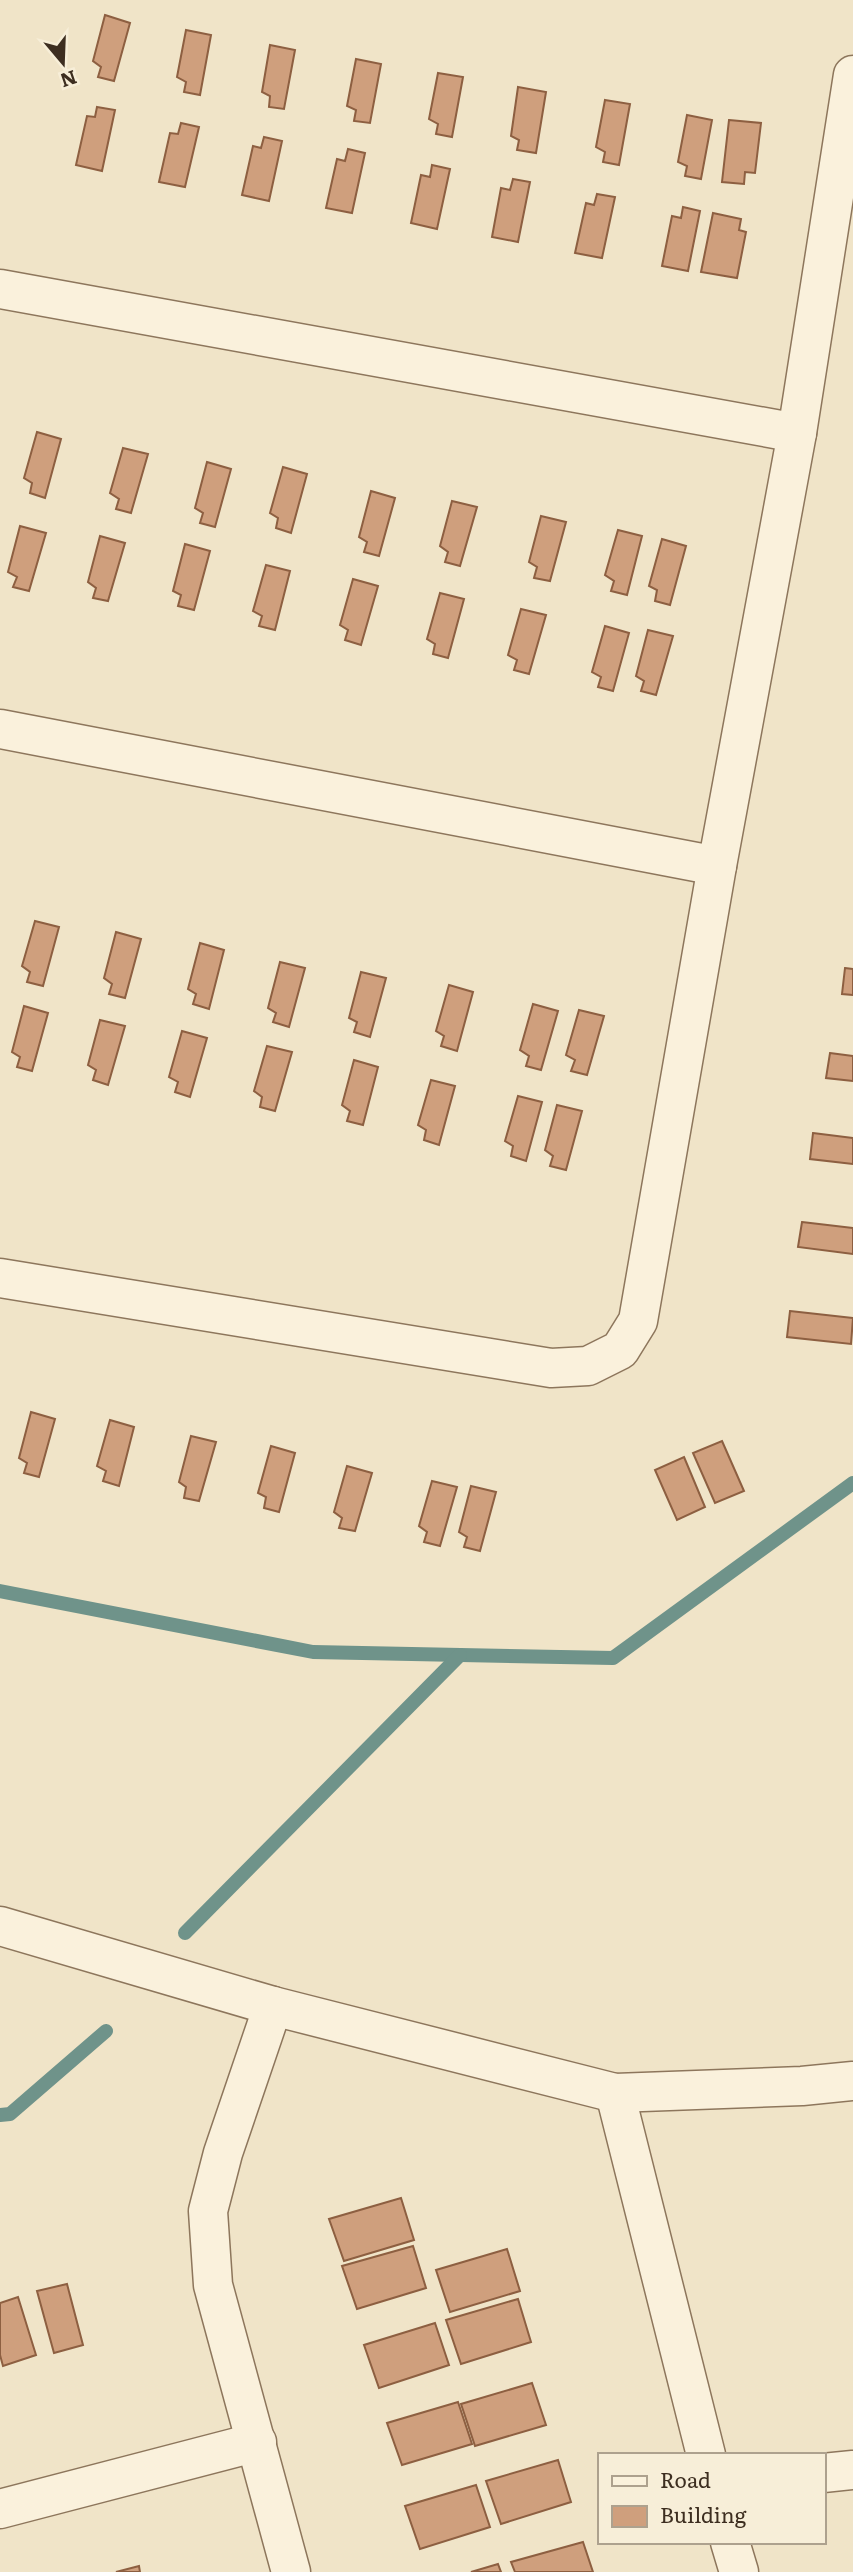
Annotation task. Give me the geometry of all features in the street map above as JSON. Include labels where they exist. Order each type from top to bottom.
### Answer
[{"type":"street","points":[[0,1278],[551,1368],[589,1366],[620,1350],[638,1321],[717,866],[797,433],[853,75]]},
{"type":"street","points":[[0,289],[797,433]]},
{"type":"street","points":[[0,729],[717,866]]},
{"type":"street","points":[[0,1926],[273,2006],[615,2093],[802,2086],[853,2081]]},
{"type":"street","points":[[273,2006],[223,2153],[208,2211],[213,2285],[291,2572]]},
{"type":"street","points":[[615,2093],[705,2453]]},
{"type":"street","points":[[0,2509],[257,2442]]},
{"type":"street","points":[[825,2473],[853,2470]]},
{"type":"street","points":[[731,2544],[739,2572]]},
{"type":"building","points":[[105,15],[130,23],[114,81],[98,77],[101,67],[93,61]]},
{"type":"building","points":[[186,30],[211,35],[200,95],[184,92],[186,82],[177,77]]},
{"type":"building","points":[[270,45],[295,50],[284,109],[269,107],[270,96],[262,92]]},
{"type":"building","points":[[356,59],[381,64],[370,123],[354,121],[356,110],[347,106]]},
{"type":"building","points":[[438,73],[463,77],[452,137],[436,134],[438,124],[429,119]]},
{"type":"building","points":[[518,87],[546,92],[536,153],[517,150],[519,140],[511,136]]},
{"type":"building","points":[[605,100],[630,104],[619,165],[603,162],[605,152],[596,147]]},
{"type":"building","points":[[97,107],[115,110],[102,171],[76,165],[87,116],[95,117]]},
{"type":"building","points":[[687,115],[712,120],[701,179],[685,176],[687,166],[678,162]]},
{"type":"building","points":[[729,120],[761,123],[755,173],[745,172],[744,184],[722,182]]},
{"type":"building","points":[[181,123],[199,127],[185,187],[159,182],[170,133],[178,134]]},
{"type":"building","points":[[264,137],[282,141],[269,201],[242,195],[253,146],[261,148]]},
{"type":"building","points":[[348,149],[365,153],[352,213],[326,208],[337,159],[345,161]]},
{"type":"building","points":[[432,165],[450,169],[437,229],[411,223],[421,175],[430,177]]},
{"type":"building","points":[[513,179],[530,182],[518,242],[492,237],[501,188],[510,190]]},
{"type":"building","points":[[597,194],[615,197],[602,258],[575,253],[586,203],[594,205]]},
{"type":"building","points":[[683,207],[700,211],[688,271],[662,266],[672,216],[681,218]]},
{"type":"building","points":[[713,213],[741,219],[739,230],[746,232],[737,278],[701,272]]},
{"type":"building","points":[[37,432],[61,439],[45,498],[30,493],[32,483],[24,478]]},
{"type":"building","points":[[123,448],[148,454],[131,513],[116,509],[119,499],[110,493]]},
{"type":"building","points":[[207,462],[231,469],[215,527],[200,523],[203,513],[195,508]]},
{"type":"building","points":[[283,467],[307,474],[291,533],[276,528],[278,518],[270,513]]},
{"type":"building","points":[[371,491],[395,498],[379,556],[364,552],[367,542],[359,537]]},
{"type":"building","points":[[452,501],[477,507],[460,566],[445,562],[448,552],[440,546]]},
{"type":"building","points":[[541,516],[566,522],[550,581],[534,578],[537,567],[529,562]]},
{"type":"building","points":[[20,526],[46,533],[29,591],[13,587],[17,577],[8,572]]},
{"type":"building","points":[[618,530],[642,536],[627,595],[611,591],[614,581],[605,575]]},
{"type":"building","points":[[100,536],[125,543],[108,601],[93,598],[96,588],[88,582]]},
{"type":"building","points":[[662,539],[686,546],[670,605],[655,601],[657,590],[649,586]]},
{"type":"building","points":[[185,544],[210,551],[194,610],[178,606],[181,595],[173,591]]},
{"type":"building","points":[[266,565],[290,571],[275,630],[259,626],[262,616],[253,611]]},
{"type":"building","points":[[353,579],[378,586],[361,645],[345,640],[348,630],[340,625]]},
{"type":"building","points":[[440,593],[464,599],[448,658],[433,654],[435,644],[427,639]]},
{"type":"building","points":[[521,609],[546,615],[529,674],[514,670],[517,660],[508,655]]},
{"type":"building","points":[[605,626],[629,633],[613,691],[598,687],[601,677],[592,672]]},
{"type":"building","points":[[648,630],[673,636],[656,695],[641,691],[644,681],[636,676]]},
{"type":"building","points":[[35,921],[59,927],[43,986],[27,982],[30,972],[22,966]]},
{"type":"building","points":[[116,932],[141,939],[125,998],[109,994],[112,984],[104,978]]},
{"type":"building","points":[[200,943],[224,950],[209,1009],[193,1004],[196,994],[188,989]]},
{"type":"building","points":[[280,962],[305,968],[289,1027],[273,1022],[276,1013],[268,1008]]},
{"type":"building","points":[[845,968],[853,969],[853,995],[842,994]]},
{"type":"building","points":[[361,972],[386,978],[370,1037],[354,1032],[357,1022],[349,1018]]},
{"type":"building","points":[[449,985],[473,992],[457,1051],[441,1046],[444,1036],[436,1031]]},
{"type":"building","points":[[533,1004],[558,1011],[541,1070],[526,1066],[529,1056],[520,1050]]},
{"type":"building","points":[[24,1006],[48,1013],[32,1071],[17,1067],[20,1057],[12,1052]]},
{"type":"building","points":[[579,1010],[604,1016],[587,1075],[571,1071],[575,1060],[566,1055]]},
{"type":"building","points":[[100,1020],[125,1026],[108,1085],[93,1080],[96,1070],[88,1065]]},
{"type":"building","points":[[182,1031],[207,1038],[190,1097],[175,1092],[178,1082],[169,1077]]},
{"type":"building","points":[[267,1046],[292,1052],[275,1111],[260,1107],[262,1097],[254,1091]]},
{"type":"building","points":[[830,1053],[853,1056],[853,1081],[826,1078]]},
{"type":"building","points":[[354,1060],[378,1067],[363,1125],[347,1121],[350,1111],[342,1105]]},
{"type":"building","points":[[431,1080],[455,1086],[439,1145],[424,1140],[426,1130],[418,1125]]},
{"type":"building","points":[[518,1096],[542,1102],[526,1161],[511,1156],[513,1146],[505,1141]]},
{"type":"building","points":[[557,1105],[582,1111],[566,1170],[550,1166],[553,1156],[545,1150]]},
{"type":"building","points":[[813,1133],[853,1138],[853,1164],[810,1159]]},
{"type":"building","points":[[802,1222],[853,1228],[853,1254],[798,1247]]},
{"type":"building","points":[[790,1311],[853,1318],[851,1344],[787,1337]]},
{"type":"building","points":[[31,1412],[55,1419],[39,1477],[24,1473],[27,1463],[19,1458]]},
{"type":"building","points":[[110,1420],[134,1427],[119,1486],[103,1481],[106,1471],[97,1466]]},
{"type":"building","points":[[191,1436],[216,1442],[199,1501],[184,1498],[186,1487],[179,1482]]},
{"type":"building","points":[[722,1441],[744,1491],[715,1503],[693,1453]]},
{"type":"building","points":[[271,1446],[295,1453],[279,1512],[264,1508],[266,1497],[258,1493]]},
{"type":"building","points":[[684,1457],[705,1507],[677,1520],[655,1470]]},
{"type":"building","points":[[347,1466],[372,1473],[355,1531],[339,1528],[342,1518],[334,1512]]},
{"type":"building","points":[[432,1481],[457,1487],[440,1546],[424,1542],[427,1532],[419,1526]]},
{"type":"building","points":[[471,1486],[496,1492],[480,1551],[464,1547],[467,1537],[459,1532]]},
{"type":"building","points":[[401,2198],[414,2240],[344,2261],[329,2219]]},
{"type":"building","points":[[413,2246],[426,2288],[357,2309],[342,2266]]},
{"type":"building","points":[[507,2249],[520,2291],[450,2312],[436,2270]]},
{"type":"building","points":[[67,2284],[83,2345],[54,2353],[37,2291]]},
{"type":"building","points":[[18,2297],[36,2355],[3,2366],[0,2355],[0,2303]]},
{"type":"building","points":[[518,2299],[531,2342],[461,2364],[446,2320]]},
{"type":"building","points":[[435,2323],[449,2365],[379,2388],[364,2345]]},
{"type":"building","points":[[532,2383],[546,2425],[475,2446],[461,2404]]},
{"type":"building","points":[[458,2402],[472,2444],[402,2465],[387,2423]]},
{"type":"building","points":[[558,2460],[571,2502],[501,2524],[486,2481]]},
{"type":"building","points":[[476,2485],[490,2527],[420,2549],[405,2506]]},
{"type":"building","points":[[583,2542],[593,2572],[515,2572],[511,2562]]},
{"type":"building","points":[[498,2564],[501,2572],[471,2572]]},
{"type":"building","points":[[139,2566],[140,2572],[116,2572]]},
{"type":"waterway","points":[[0,1591],[313,1652],[613,1658],[853,1483]]},
{"type":"waterway","points":[[185,1933],[460,1655]]},
{"type":"waterway","points":[[0,2115],[10,2114],[106,2031]]}]
